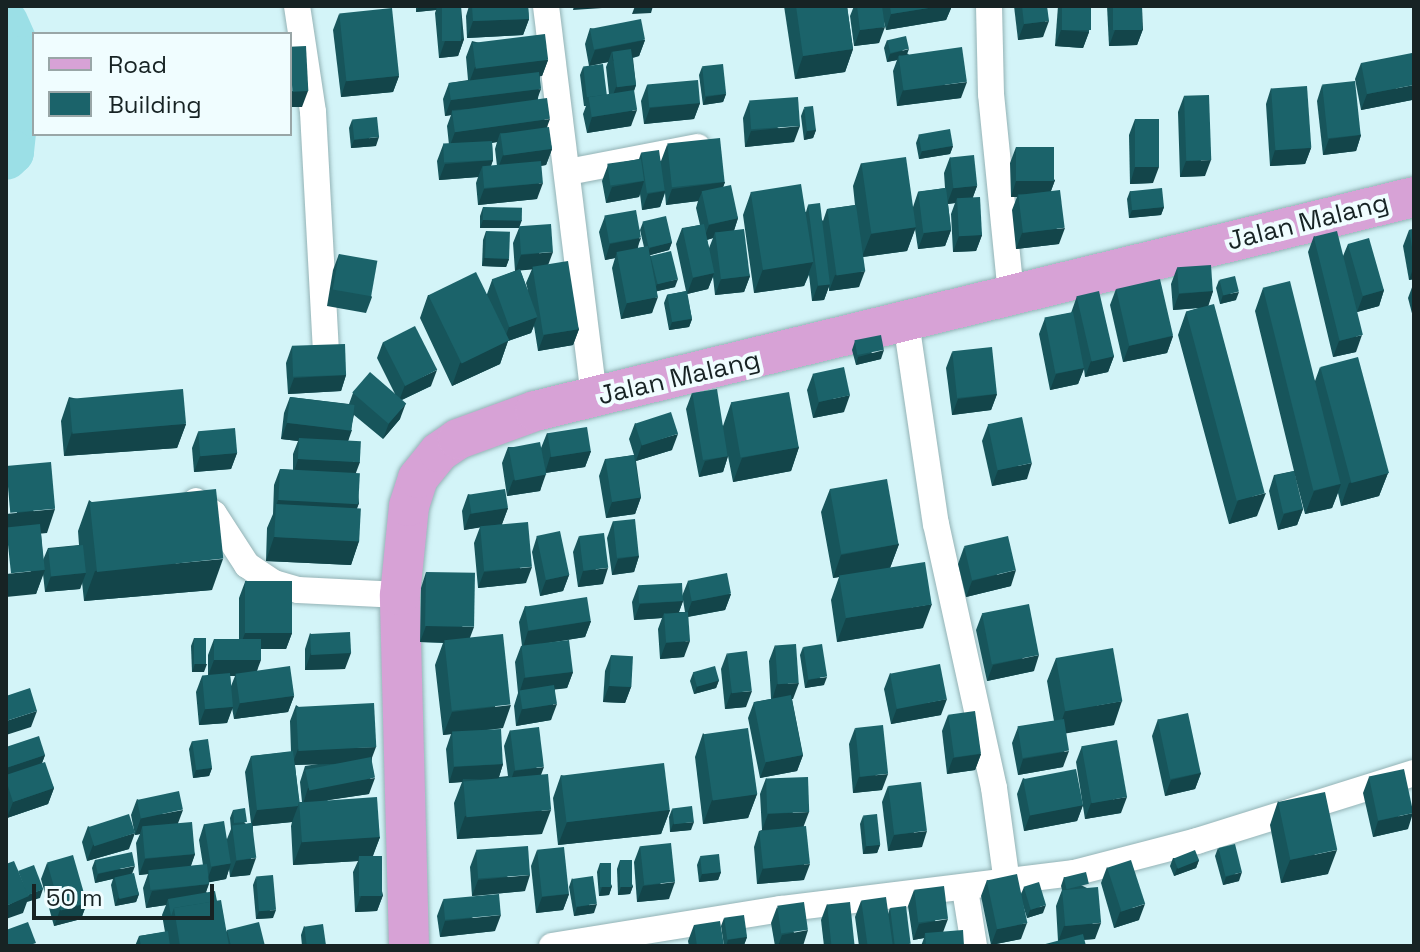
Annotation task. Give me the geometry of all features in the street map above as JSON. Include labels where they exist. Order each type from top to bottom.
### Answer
[{"type":"main road","name":"Jalan Malang","points":[[409,946],[400,595],[409,506],[418,478],[439,452],[491,426],[594,398],[1414,197]]},
{"type":"street","points":[[297,6],[313,112],[326,352]]},
{"type":"street","points":[[546,6],[594,398]]},
{"type":"street","points":[[989,6],[991,94],[1011,294]]},
{"type":"street","points":[[568,172],[708,145]]},
{"type":"street","points":[[906,322],[936,524],[994,788],[1007,883]]},
{"type":"street","points":[[174,496],[203,504],[247,565],[274,583],[298,590],[400,595]]},
{"type":"street","points":[[552,946],[781,909],[965,889],[1074,873],[1197,841],[1414,773]]},
{"type":"street","points":[[965,889],[974,946]]},
{"type":"building","points":[[442,6],[461,6],[461,41],[442,41]]},
{"type":"building","points":[[472,6],[528,6],[529,19],[473,21]]},
{"type":"building","points":[[796,6],[847,6],[853,49],[803,56]]},
{"type":"building","points":[[857,6],[882,6],[885,27],[860,30]]},
{"type":"building","points":[[890,6],[941,6],[891,14]]},
{"type":"building","points":[[1022,6],[1047,6],[1049,21],[1024,24]]},
{"type":"building","points":[[1062,6],[1091,6],[1091,30],[1062,30]]},
{"type":"building","points":[[1113,6],[1142,6],[1142,30],[1113,30]]},
{"type":"building","points":[[392,8],[399,76],[346,81],[339,14]]},
{"type":"building","points":[[641,19],[645,40],[594,50],[590,29]]},
{"type":"building","points":[[545,34],[548,60],[476,69],[473,43]]},
{"type":"building","points":[[906,36],[909,49],[890,53],[887,40]]},
{"type":"building","points":[[306,46],[308,91],[292,92],[292,47]]},
{"type":"building","points":[[962,47],[967,82],[903,91],[899,56]]},
{"type":"building","points":[[631,49],[636,85],[617,87],[612,52]]},
{"type":"building","points":[[1412,53],[1414,85],[1367,94],[1361,63]]},
{"type":"building","points":[[603,64],[607,95],[587,97],[583,66]]},
{"type":"building","points":[[723,64],[726,94],[705,96],[702,66]]},
{"type":"building","points":[[539,72],[541,89],[451,100],[449,83]]},
{"type":"building","points":[[698,80],[700,103],[649,107],[647,84]]},
{"type":"building","points":[[1355,81],[1361,135],[1328,138],[1322,84]]},
{"type":"building","points":[[1307,86],[1311,148],[1275,150],[1271,89]]},
{"type":"building","points":[[634,90],[637,110],[592,117],[589,97]]},
{"type":"building","points":[[1209,95],[1211,160],[1186,161],[1184,96]]},
{"type":"building","points":[[798,97],[800,126],[751,129],[749,100]]},
{"type":"building","points":[[547,98],[550,119],[455,132],[452,111]]},
{"type":"building","points":[[813,106],[816,130],[807,131],[804,107]]},
{"type":"building","points":[[377,117],[379,137],[354,140],[352,120]]},
{"type":"building","points":[[1135,119],[1159,119],[1159,167],[1135,167]]},
{"type":"building","points":[[549,127],[552,149],[504,156],[500,134]]},
{"type":"building","points":[[950,129],[953,146],[921,151],[918,135]]},
{"type":"building","points":[[720,138],[725,182],[672,187],[667,144]]},
{"type":"building","points":[[492,141],[493,160],[444,163],[443,144]]},
{"type":"building","points":[[1016,147],[1054,147],[1054,181],[1016,181]]},
{"type":"building","points":[[659,150],[665,191],[647,193],[641,153]]},
{"type":"building","points":[[974,155],[977,186],[953,188],[950,158]]},
{"type":"building","points":[[906,157],[916,227],[871,234],[861,163]]},
{"type":"building","points":[[641,159],[644,181],[610,186],[607,164]]},
{"type":"building","points":[[541,161],[543,183],[484,188],[482,166]]},
{"type":"building","points":[[801,184],[813,262],[763,270],[751,192]]},
{"type":"building","points":[[731,185],[738,218],[709,224],[702,191]]},
{"type":"building","points":[[946,188],[951,230],[923,233],[918,191]]},
{"type":"building","points":[[1162,188],[1164,207],[1132,210],[1130,191]]},
{"type":"building","points":[[1060,190],[1065,228],[1023,233],[1018,195]]},
{"type":"building","points":[[980,197],[982,235],[959,236],[957,198]]},
{"type":"building","points":[[820,203],[830,284],[818,286],[808,204]]},
{"type":"building","points":[[856,205],[865,271],[837,275],[827,209]]},
{"type":"building","points":[[483,207],[522,208],[522,221],[483,220]]},
{"type":"building","points":[[636,210],[641,238],[609,243],[604,216]]},
{"type":"building","points":[[666,216],[672,242],[649,248],[643,221]]},
{"type":"building","points":[[551,224],[553,252],[521,254],[519,226]]},
{"type":"building","points":[[704,224],[714,273],[693,277],[682,229]]},
{"type":"building","points":[[744,229],[750,276],[721,279],[715,233]]},
{"type":"building","points":[[1414,229],[1414,259],[1409,230]]},
{"type":"building","points":[[486,231],[510,232],[509,259],[485,258]]},
{"type":"building","points":[[1337,231],[1363,335],[1340,341],[1314,237]]},
{"type":"building","points":[[1369,238],[1384,290],[1363,296],[1348,244]]},
{"type":"building","points":[[648,246],[658,297],[627,303],[617,252]]},
{"type":"building","points":[[671,251],[678,279],[658,284],[651,256]]},
{"type":"building","points":[[339,254],[377,261],[371,296],[333,289]]},
{"type":"building","points":[[568,261],[579,329],[543,335],[532,267]]},
{"type":"building","points":[[1211,265],[1213,291],[1179,293],[1177,267]]},
{"type":"building","points":[[520,269],[537,317],[509,327],[492,279]]},
{"type":"building","points":[[476,272],[509,340],[462,364],[428,295]]},
{"type":"building","points":[[1235,276],[1239,292],[1223,295],[1219,280]]},
{"type":"building","points":[[1160,279],[1173,336],[1129,346],[1116,289]]},
{"type":"building","points":[[1290,281],[1341,484],[1313,491],[1263,288]]},
{"type":"building","points":[[687,291],[692,319],[672,322],[667,294]]},
{"type":"building","points":[[1099,291],[1114,356],[1092,361],[1077,296]]},
{"type":"building","points":[[1214,304],[1265,493],[1237,501],[1186,312]]},
{"type":"building","points":[[1073,312],[1084,368],[1055,373],[1045,318]]},
{"type":"building","points":[[415,326],[437,370],[405,386],[383,342]]},
{"type":"building","points":[[881,335],[884,350],[857,355],[854,340]]},
{"type":"building","points":[[345,344],[346,375],[293,377],[292,346]]},
{"type":"building","points":[[992,347],[997,394],[957,398],[952,351]]},
{"type":"building","points":[[1358,357],[1389,473],[1351,483],[1320,367]]},
{"type":"building","points":[[844,367],[850,395],[819,402],[813,374]]},
{"type":"building","points":[[370,372],[406,403],[389,424],[352,392]]},
{"type":"building","points":[[183,389],[186,424],[72,434],[69,399]]},
{"type":"building","points":[[717,389],[728,456],[703,460],[692,393]]},
{"type":"building","points":[[789,392],[799,447],[741,457],[731,402]]},
{"type":"building","points":[[290,397],[355,405],[351,431],[287,423]]},
{"type":"building","points":[[671,412],[678,434],[642,446],[635,424]]},
{"type":"building","points":[[1022,417],[1032,463],[998,470],[988,424]]},
{"type":"building","points":[[587,427],[591,451],[551,457],[547,433]]},
{"type":"building","points":[[235,428],[237,453],[200,456],[198,431]]},
{"type":"building","points":[[299,438],[361,441],[360,462],[298,459]]},
{"type":"building","points":[[540,442],[546,474],[515,480],[509,448]]},
{"type":"building","points":[[634,455],[641,497],[612,502],[605,460]]},
{"type":"building","points":[[51,462],[55,509],[10,513],[6,466]]},
{"type":"building","points":[[280,469],[360,473],[358,504],[278,500]]},
{"type":"building","points":[[1294,471],[1303,509],[1283,513],[1275,475]]},
{"type":"building","points":[[887,479],[898,544],[841,554],[830,489]]},
{"type":"building","points":[[216,489],[223,559],[97,572],[90,502]]},
{"type":"building","points":[[505,489],[508,508],[471,514],[468,495]]},
{"type":"building","points":[[276,504],[361,508],[359,541],[274,537]]},
{"type":"building","points":[[635,519],[639,556],[617,558],[613,521]]},
{"type":"building","points":[[528,522],[532,567],[484,571],[480,526]]},
{"type":"building","points":[[40,524],[45,570],[11,573],[6,528]]},
{"type":"building","points":[[560,531],[569,575],[546,580],[537,536]]},
{"type":"building","points":[[604,533],[608,568],[583,571],[579,536]]},
{"type":"building","points":[[1008,536],[1016,570],[972,580],[964,546]]},
{"type":"building","points":[[83,545],[86,573],[51,577],[48,549]]},
{"type":"building","points":[[925,562],[932,604],[846,618],[839,576]]},
{"type":"building","points":[[426,572],[475,573],[474,627],[425,626]]},
{"type":"building","points":[[727,573],[731,594],[692,601],[688,581]]},
{"type":"building","points":[[245,581],[292,581],[292,633],[245,633]]},
{"type":"building","points":[[682,583],[683,601],[639,603],[638,585]]},
{"type":"building","points":[[587,597],[591,621],[529,631],[525,607]]},
{"type":"building","points":[[1029,604],[1039,655],[992,664],[982,613]]},
{"type":"building","points":[[688,612],[690,641],[666,643],[664,614]]},
{"type":"building","points":[[350,632],[351,653],[311,655],[310,634]]},
{"type":"building","points":[[503,634],[510,705],[452,711],[444,640]]},
{"type":"building","points":[[194,638],[206,638],[206,664],[194,664]]},
{"type":"building","points":[[214,639],[261,639],[261,660],[214,660]]},
{"type":"building","points":[[569,640],[573,672],[525,678],[521,646]]},
{"type":"building","points":[[796,644],[799,683],[778,684],[775,645]]},
{"type":"building","points":[[822,644],[827,677],[808,680],[803,647]]},
{"type":"building","points":[[1113,648],[1122,701],[1065,711],[1056,658]]},
{"type":"building","points":[[747,651],[752,691],[732,693],[727,653]]},
{"type":"building","points":[[611,655],[633,656],[631,687],[609,686]]},
{"type":"building","points":[[940,664],[947,699],[897,709],[890,674]]},
{"type":"building","points":[[290,666],[294,696],[240,703],[236,674]]},
{"type":"building","points":[[715,666],[719,680],[697,687],[693,672]]},
{"type":"building","points":[[230,673],[233,707],[205,709],[202,675]]},
{"type":"building","points":[[554,685],[557,704],[522,709],[519,690]]},
{"type":"building","points":[[30,688],[37,711],[6,721],[6,696]]},
{"type":"building","points":[[791,695],[803,755],[765,762],[754,702]]},
{"type":"building","points":[[374,703],[376,747],[298,751],[296,707]]},
{"type":"building","points":[[975,711],[981,754],[954,757],[948,715]]},
{"type":"building","points":[[1188,713],[1201,773],[1170,779],[1158,719]]},
{"type":"building","points":[[1064,719],[1069,751],[1023,758],[1018,726]]},
{"type":"building","points":[[883,725],[888,774],[860,777],[855,728]]},
{"type":"building","points":[[539,727],[544,767],[515,770],[510,731]]},
{"type":"building","points":[[748,728],[757,794],[713,801],[703,734]]},
{"type":"building","points":[[501,729],[503,764],[454,767],[452,732]]},
{"type":"building","points":[[39,736],[45,755],[6,768],[6,747]]},
{"type":"building","points":[[208,739],[212,768],[196,770],[192,741]]},
{"type":"building","points":[[1117,740],[1127,797],[1092,803],[1082,746]]},
{"type":"building","points":[[293,751],[300,805],[299,802],[298,806],[257,810],[251,756]]},
{"type":"building","points":[[371,757],[375,778],[309,790],[305,770]]},
{"type":"building","points":[[45,762],[54,788],[13,802],[6,775]]},
{"type":"building","points":[[664,763],[670,810],[567,822],[561,776]]},
{"type":"building","points":[[1076,769],[1083,805],[1030,816],[1023,779]]},
{"type":"building","points":[[1404,769],[1413,813],[1378,821],[1369,776]]},
{"type":"building","points":[[548,774],[551,810],[466,817],[463,781]]},
{"type":"building","points":[[808,777],[809,812],[767,813],[766,778]]},
{"type":"building","points":[[921,782],[927,831],[894,835],[888,786]]},
{"type":"building","points":[[179,791],[183,810],[141,819],[137,800]]},
{"type":"building","points":[[1325,792],[1337,850],[1290,860],[1278,802]]},
{"type":"building","points":[[377,797],[380,837],[302,842],[299,802]]},
{"type":"building","points":[[692,806],[694,822],[674,824],[672,808]]},
{"type":"building","points":[[245,808],[247,822],[234,823],[233,810]]},
{"type":"building","points":[[129,814],[135,833],[94,846],[88,827]]},
{"type":"building","points":[[877,814],[880,845],[866,846],[863,815]]},
{"type":"building","points":[[224,821],[231,863],[211,867],[204,824]]},
{"type":"building","points":[[192,822],[195,854],[145,858],[142,826]]},
{"type":"building","points":[[252,823],[256,858],[236,860],[232,825]]},
{"type":"building","points":[[806,826],[810,864],[763,869],[759,831]]},
{"type":"building","points":[[671,843],[675,882],[644,885],[640,846]]},
{"type":"building","points":[[1235,844],[1242,872],[1226,876],[1219,848]]},
{"type":"building","points":[[528,846],[530,875],[478,879],[476,850]]},
{"type":"building","points":[[564,847],[569,894],[542,897],[537,850]]},
{"type":"building","points":[[1195,850],[1199,860],[1178,869],[1174,859]]},
{"type":"building","points":[[132,852],[135,866],[98,874],[95,860]]},
{"type":"building","points":[[719,854],[721,872],[702,874],[700,856]]},
{"type":"building","points":[[73,855],[87,903],[61,911],[47,862]]},
{"type":"building","points":[[359,856],[382,856],[382,896],[359,896]]},
{"type":"building","points":[[620,860],[632,860],[632,887],[620,887]]},
{"type":"building","points":[[1131,860],[1145,904],[1121,911],[1107,868]]},
{"type":"building","points":[[14,861],[29,896],[6,906],[6,864]]},
{"type":"building","points":[[600,863],[611,863],[611,887],[600,887]]},
{"type":"building","points":[[207,864],[209,884],[150,890],[148,870]]},
{"type":"building","points":[[34,865],[43,889],[27,895],[18,871]]},
{"type":"building","points":[[1086,872],[1089,884],[1067,889],[1064,878]]},
{"type":"building","points":[[134,873],[139,894],[119,899],[115,877]]},
{"type":"building","points":[[1017,874],[1027,923],[997,929],[987,880]]},
{"type":"building","points":[[273,875],[276,910],[259,911],[256,876]]},
{"type":"building","points":[[593,876],[597,904],[576,907],[572,879]]},
{"type":"building","points":[[1039,882],[1046,905],[1031,910],[1024,887]]},
{"type":"building","points":[[944,886],[948,919],[918,922],[914,890]]},
{"type":"building","points":[[1098,887],[1101,923],[1065,926],[1062,890]]},
{"type":"building","points":[[215,891],[217,901],[174,908],[171,916],[168,899]]},
{"type":"building","points":[[499,894],[501,915],[445,920],[443,899]]},
{"type":"building","points":[[886,897],[893,946],[868,946],[861,900]]},
{"type":"building","points":[[221,900],[229,946],[180,946],[174,908]]},
{"type":"building","points":[[804,902],[808,930],[781,933],[777,906]]},
{"type":"building","points":[[850,902],[855,946],[831,946],[827,904]]},
{"type":"building","points":[[906,906],[911,944],[895,946],[890,908]]},
{"type":"building","points":[[744,915],[747,937],[727,940],[724,918]]},
{"type":"building","points":[[720,921],[724,946],[697,946],[694,925]]},
{"type":"building","points":[[28,922],[36,943],[6,946],[6,930]]},
{"type":"building","points":[[259,922],[265,946],[231,946],[227,930]]},
{"type":"building","points":[[323,924],[326,946],[307,946],[304,927]]},
{"type":"building","points":[[963,930],[964,946],[926,946],[925,933]]},
{"type":"building","points":[[168,931],[170,946],[141,946],[139,936]]},
{"type":"building","points":[[1083,934],[1086,946],[1038,946]]},
{"type":"waterway","points":[[6,22],[22,58],[12,152],[6,158]]}]
